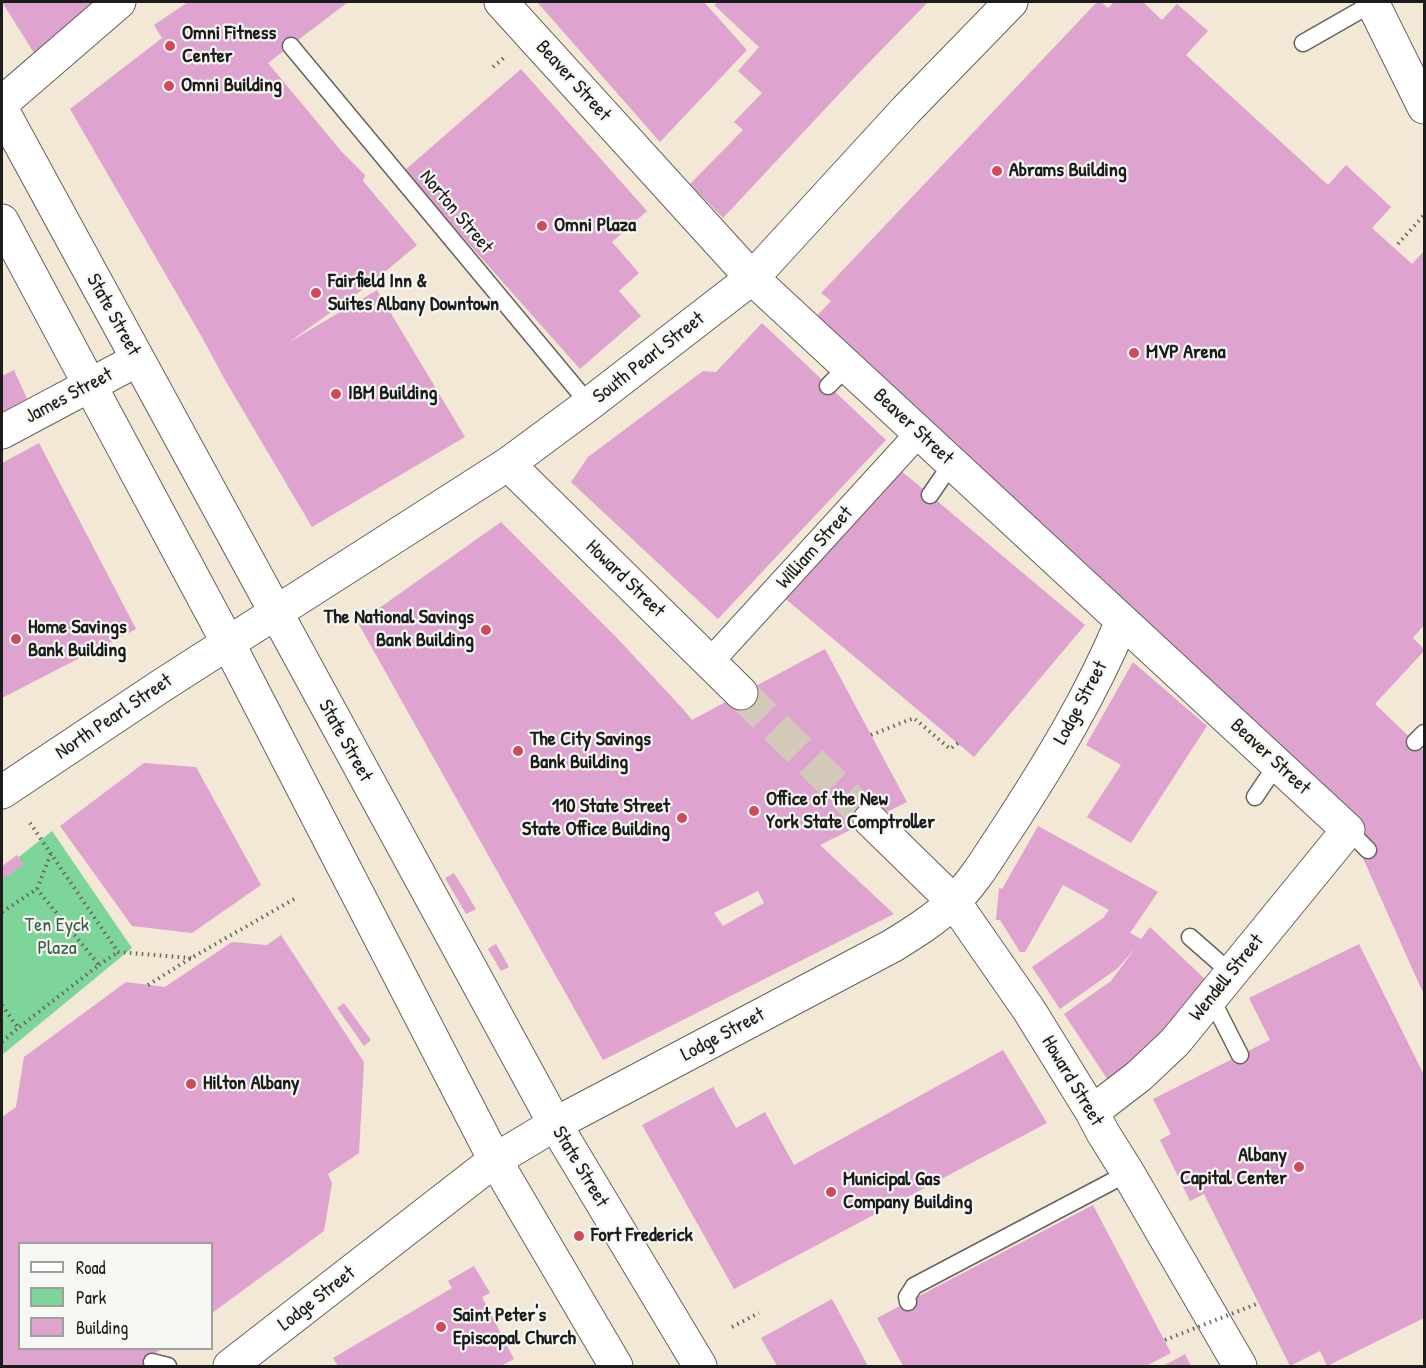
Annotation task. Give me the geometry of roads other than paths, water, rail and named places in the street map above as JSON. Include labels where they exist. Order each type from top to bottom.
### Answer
[{"type":"main road","points":[[2,103],[118,2]]},
{"type":"main road","name":"Beaver Street","points":[[501,2],[838,376],[919,433],[1349,828]]},
{"type":"main road","name":"South Pearl Street","points":[[228,643],[508,464],[752,278],[906,110],[1011,2]]},
{"type":"main road","points":[[1372,2],[1425,107]]},
{"type":"main road","name":"State Street","points":[[2,110],[555,1124],[700,1366]]},
{"type":"main road","points":[[2,221],[228,643],[495,1160],[616,1366]]},
{"type":"main road","name":"James Street","points":[[2,432],[137,360]]},
{"type":"main road","name":"Howard Street","points":[[508,464],[741,693]]},
{"type":"main road","name":"Lodge Street","points":[[248,1361],[495,1160],[555,1124],[892,946],[923,927],[954,902],[978,873],[1037,784],[1090,691],[1122,621]]},
{"type":"main road","name":"North Pearl Street","points":[[2,792],[228,643]]},
{"type":"main road","name":"Howard Street","points":[[870,820],[954,902],[1029,1010],[1092,1112],[1240,1366]]},
{"type":"main road","name":"Wendell Street","points":[[1092,1112],[1139,1076],[1175,1042],[1349,828]]},
{"type":"street","name":"William Street","points":[[710,662],[919,433]]},
{"type":"lane","points":[[1303,43],[1372,2]]},
{"type":"lane","name":"Norton Street","points":[[291,46],[589,404]]},
{"type":"lane","points":[[930,495],[952,463]]},
{"type":"lane","points":[[1255,797],[1277,764]]},
{"type":"lane","points":[[1190,938],[1231,973]]},
{"type":"lane","points":[[1211,998],[1240,1055]]},
{"type":"lane","points":[[908,1302],[907,1297],[914,1286],[1128,1173]]},
{"type":"tunnel","points":[[741,693],[870,820]]},
{"type":"place","name":"Omni Fitness Center","points":[[170,46]]},
{"type":"place","name":"Omni Building","points":[[169,86]]},
{"type":"place","name":"Abrams Building","points":[[997,171]]},
{"type":"place","name":"Omni Plaza","points":[[542,226]]},
{"type":"place","name":"Fairfield Inn & Suites Albany Downtown","points":[[316,293]]},
{"type":"place","name":"MVP Arena","points":[[1134,353]]},
{"type":"place","name":"IBM Building","points":[[336,394]]},
{"type":"place","name":"The National Savings Bank Building","points":[[486,630]]},
{"type":"place","name":"Home Savings Bank Building","points":[[16,639]]},
{"type":"place","name":"The City Savings Bank Building","points":[[518,751]]},
{"type":"place","name":"Office of the New York State Comptroller","points":[[754,811]]},
{"type":"place","name":"110 State Street State Office Building","points":[[682,818]]},
{"type":"place","name":"Hilton Albany","points":[[191,1084]]},
{"type":"place","name":"Albany Capital Center","points":[[1299,1167]]},
{"type":"place","name":"Municipal Gas Company Building","points":[[831,1192]]},
{"type":"place","name":"Fort Frederick","points":[[579,1236]]},
{"type":"place","name":"Saint Peter's Episcopal Church","points":[[441,1327]]},
{"type":"park label","name":"Ten Eyck Plaza","points":[[57,938]]}]
